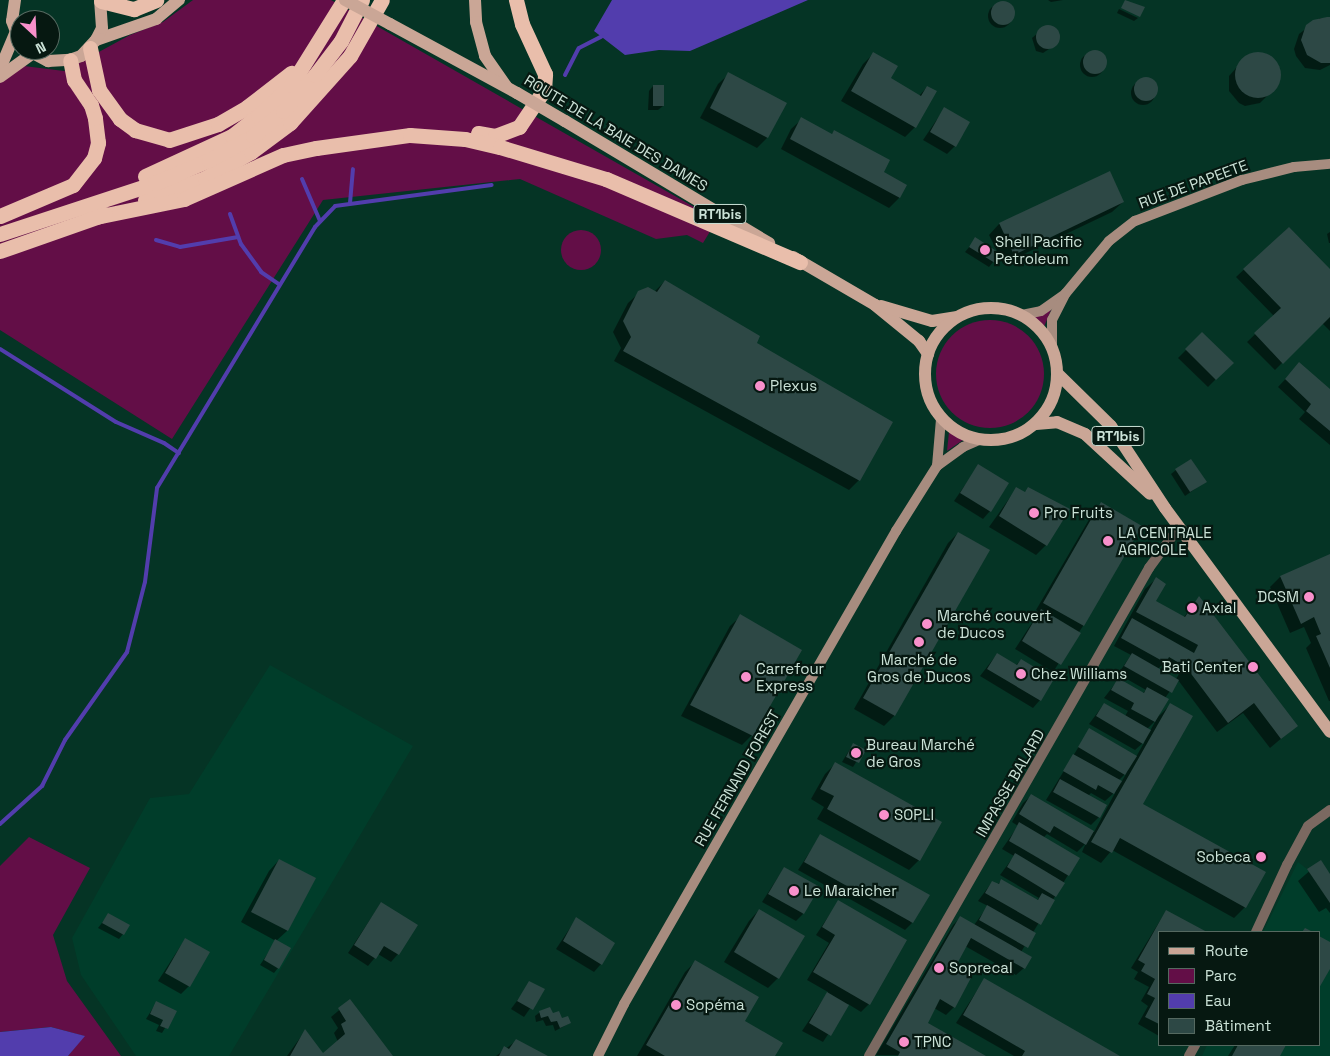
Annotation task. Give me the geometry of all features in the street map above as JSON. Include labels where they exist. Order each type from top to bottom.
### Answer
[{"type":"highway","points":[[101,0],[134,9],[156,0]]},
{"type":"highway","points":[[50,217],[232,136],[258,116],[291,85],[345,0]]},
{"type":"highway","points":[[0,234],[155,183],[209,160],[253,136],[283,111],[316,75],[341,41],[362,0]]},
{"type":"highway","points":[[0,251],[205,178],[251,152],[290,123],[322,90],[350,56],[382,0]]},
{"type":"highway","points":[[96,217],[184,200],[283,155],[316,148],[410,135],[436,129],[495,136],[519,127],[544,90],[545,74],[522,24],[516,0]]},
{"type":"highway","points":[[93,44],[99,90],[120,119],[135,130],[169,140],[218,124],[247,107],[306,61]]},
{"type":"highway","points":[[0,216],[73,185],[94,158],[98,142],[95,118],[91,105],[74,80],[70,60]]},
{"type":"highway","points":[[410,135],[465,139],[500,146],[606,179],[800,262]]},
{"type":"main road","points":[[93,44],[102,28],[101,0]]},
{"type":"main road","points":[[46,60],[70,60],[93,44],[156,18],[179,0]]},
{"type":"main road","name":"ROUTE DE LA BAIE DES DAMES","points":[[345,0],[565,121],[800,262],[876,305],[919,341],[928,354]]},
{"type":"main road","points":[[475,0],[476,22],[485,56],[512,91]]},
{"type":"main road","points":[[0,69],[10,50]]},
{"type":"main road","points":[[0,77],[20,60]]},
{"type":"main road","name":"ROUTE DE LA BAIE DES DAMES","points":[[876,305],[932,321],[958,317]]},
{"type":"main road","points":[[993,308],[1022,315],[1040,328],[1052,347],[1058,374],[1048,409],[1036,424],[1019,435],[999,440],[979,440],[958,432],[941,419],[926,389],[928,354],[935,339],[958,317],[993,308]]},
{"type":"main road","name":"RT1bis","points":[[1058,374],[1111,426],[1179,528],[1330,732]]},
{"type":"main road","name":"RT1bis","points":[[1036,424],[1056,422],[1085,434],[1165,508]]},
{"type":"street","name":"RUE DE PAPEETE","points":[[1052,347],[1052,320],[1066,293],[1109,241],[1135,221],[1242,180],[1294,167],[1330,164]]},
{"type":"street","name":"RUE DE PAPEETE","points":[[1022,315],[1041,311],[1066,293]]},
{"type":"street","name":"RUE FERNAND FOREST","points":[[937,466],[941,419]]},
{"type":"street","name":"RUE FERNAND FOREST","points":[[598,1056],[624,1004],[937,466],[963,447],[979,440]]},
{"type":"street","name":"IMPASSE BALARD","points":[[869,1056],[1150,568],[1179,528]]},
{"type":"street","points":[[1256,931],[1287,865],[1308,826],[1330,810]]},
{"type":"shaded area","points":[[270,665],[413,746],[229,1056],[136,1056],[81,975],[72,938],[150,798],[189,794]]},
{"type":"shaded area","points":[[1298,862],[1307,869],[1330,902],[1330,1056],[1202,1056],[1207,1046],[1320,1046],[1320,931],[1264,931]]},
{"type":"green space","points":[[193,0],[331,0],[717,220],[703,243],[687,235],[656,239],[520,179],[323,200],[172,439],[0,330],[0,63],[64,71],[130,35],[163,22]]},
{"type":"green space","points":[[585,230],[592,233],[598,239],[601,250],[600,258],[592,267],[585,270],[577,270],[570,267],[562,258],[561,246],[564,239],[573,231]]},
{"type":"green space","points":[[1051,310],[1043,329],[1030,316]]},
{"type":"green space","points":[[990,320],[1011,324],[1028,336],[1040,353],[1044,374],[1040,395],[1028,412],[1011,424],[990,428],[969,424],[952,412],[940,395],[936,374],[940,353],[952,336],[969,324]]},
{"type":"green space","points":[[949,432],[963,440],[947,451]]},
{"type":"green space","points":[[29,837],[90,868],[53,935],[67,981],[121,1056],[68,1056],[84,1036],[51,1027],[0,1032],[0,866]]},
{"type":"water","points":[[612,0],[808,0],[690,51],[659,50],[625,55],[594,31]]},
{"type":"water","points":[[51,1027],[85,1036],[68,1056],[0,1056],[0,1032]]},
{"type":"building","points":[[1125,0],[1145,7],[1140,17],[1121,8]]},
{"type":"building","points":[[1003,1],[1008,2],[1014,8],[1014,18],[1008,24],[1003,25],[998,24],[992,18],[991,13],[992,8],[998,2]]},
{"type":"building","points":[[1330,17],[1330,63],[1321,63],[1307,55],[1301,40],[1306,25],[1313,20]]},
{"type":"building","points":[[1048,25],[1053,26],[1059,32],[1059,42],[1053,48],[1048,49],[1043,48],[1037,42],[1036,37],[1037,32],[1043,26]]},
{"type":"building","points":[[1095,50],[1100,51],[1106,57],[1106,67],[1100,73],[1095,74],[1090,73],[1084,67],[1083,62],[1084,57],[1090,51]]},
{"type":"building","points":[[873,52],[898,66],[891,78],[921,96],[927,86],[937,91],[916,128],[851,91]]},
{"type":"building","points":[[1263,52],[1275,58],[1280,66],[1280,84],[1275,92],[1267,97],[1253,98],[1241,92],[1236,84],[1235,70],[1241,58],[1249,53]]},
{"type":"building","points":[[728,72],[787,103],[768,138],[710,108]]},
{"type":"building","points":[[1146,77],[1151,78],[1157,84],[1157,94],[1151,100],[1146,101],[1141,100],[1135,94],[1134,89],[1135,84],[1141,78]]},
{"type":"building","points":[[653,85],[664,85],[664,106],[653,106]]},
{"type":"building","points":[[944,107],[970,122],[956,147],[930,132]]},
{"type":"building","points":[[801,117],[832,134],[834,130],[890,160],[884,172],[907,185],[900,198],[790,139]]},
{"type":"building","points":[[1110,171],[1124,202],[1014,255],[999,223]]},
{"type":"building","points":[[1289,227],[1330,269],[1330,317],[1283,364],[1254,333],[1281,308],[1243,269]]},
{"type":"building","name":"Shell Pacific Petroleum","points":[[975,237],[1001,254],[995,263],[969,247]]},
{"type":"building","name":"Plexus","points":[[665,280],[760,336],[757,343],[893,422],[860,481],[623,351],[631,337],[623,321],[638,291],[648,287],[657,292]]},
{"type":"building","points":[[1202,332],[1234,363],[1216,380],[1185,349]]},
{"type":"building","points":[[1299,362],[1330,389],[1330,431],[1306,411],[1311,404],[1285,379]]},
{"type":"building","points":[[1191,459],[1207,482],[1190,492],[1175,469]]},
{"type":"building","points":[[978,464],[1009,483],[991,512],[960,493]]},
{"type":"building","name":"Pro Fruits","points":[[1016,487],[1025,492],[1028,487],[1070,509],[1047,546],[999,516]]},
{"type":"building","points":[[1101,502],[1142,526],[1084,626],[1043,603]]},
{"type":"building","name":"Marché couvert de Ducos","points":[[958,532],[990,550],[895,716],[863,698]]},
{"type":"building","name":"DCSM","points":[[1330,554],[1330,668],[1316,636],[1321,634],[1314,617],[1301,624],[1280,576]]},
{"type":"building","points":[[1156,577],[1166,584],[1156,601],[1185,617],[1199,596],[1298,726],[1281,739],[1254,703],[1228,723],[1186,667],[1169,657],[1166,663],[1121,638],[1132,618],[1194,653],[1198,645],[1136,612]]},
{"type":"building","points":[[1041,609],[1081,633],[1061,665],[1022,641]]},
{"type":"building","name":"Carrefour Express","points":[[740,614],[802,650],[753,736],[690,705]]},
{"type":"building","name":"Chez Williams","points":[[997,653],[1017,665],[1021,659],[1054,679],[1041,701],[987,669]]},
{"type":"building","points":[[1132,653],[1179,680],[1172,693],[1124,666]]},
{"type":"building","points":[[1118,678],[1144,693],[1147,687],[1169,699],[1155,722],[1131,709],[1134,703],[1111,690]]},
{"type":"building","points":[[1104,703],[1151,730],[1143,744],[1096,716]]},
{"type":"building","points":[[1170,703],[1193,716],[1143,804],[1266,872],[1246,908],[1120,838],[1112,853],[1091,842]]},
{"type":"building","points":[[1089,728],[1137,756],[1125,775],[1078,747]]},
{"type":"building","name":"Bureau Marché de Gros","points":[[853,743],[866,750],[859,763],[846,757]]},
{"type":"building","points":[[1073,754],[1122,781],[1114,794],[1098,785],[1096,790],[1063,771]]},
{"type":"building","name":"SOPLI","points":[[835,762],[942,822],[920,861],[827,809],[834,796],[820,789]]},
{"type":"building","points":[[1060,779],[1107,805],[1100,818],[1053,792]]},
{"type":"building","points":[[1031,794],[1094,831],[1086,845],[1054,826],[1050,833],[1019,814]]},
{"type":"building","points":[[1019,822],[1080,858],[1069,876],[1009,841]]},
{"type":"building","points":[[820,834],[930,895],[913,923],[804,862]]},
{"type":"building","points":[[1015,853],[1065,883],[1056,897],[1007,867]]},
{"type":"building","points":[[279,859],[316,878],[288,931],[251,912]]},
{"type":"building","points":[[1321,860],[1330,874],[1330,903],[1307,869]]},
{"type":"building","name":"Le Maraicher","points":[[784,867],[820,887],[804,914],[768,894]]},
{"type":"building","points":[[1001,879],[1038,900],[1042,893],[1055,900],[1041,925],[985,893],[992,881],[999,884]]},
{"type":"building","points":[[838,900],[907,940],[870,1005],[813,972],[835,935],[822,927]]},
{"type":"building","points":[[381,902],[418,925],[399,955],[384,946],[376,959],[354,945]]},
{"type":"building","points":[[987,905],[1036,933],[1028,948],[979,920]]},
{"type":"building","points":[[759,909],[805,936],[779,979],[734,952]]},
{"type":"building","points":[[1166,910],[1205,931],[1158,931],[1158,1024],[1145,1017],[1155,998],[1147,994],[1155,979],[1141,971],[1145,964],[1138,960]]},
{"type":"building","points":[[108,913],[130,925],[124,935],[102,923]]},
{"type":"building","points":[[960,916],[1032,957],[1025,969],[971,938],[957,964],[973,974],[955,1008],[940,999],[928,1023],[986,1056],[898,1056],[900,1052],[886,1044]]},
{"type":"building","points":[[576,917],[615,943],[602,965],[563,941]]},
{"type":"building","points":[[1320,937],[1330,942],[1330,969],[1320,986]]},
{"type":"building","points":[[185,938],[210,952],[190,987],[165,973]]},
{"type":"building","points":[[275,939],[291,948],[279,969],[264,960]]},
{"type":"building","points":[[695,960],[759,997],[745,1021],[783,1043],[775,1056],[665,1056],[646,1045]]},
{"type":"building","points":[[984,978],[1120,1056],[1022,1056],[1025,1051],[963,1015]]},
{"type":"building","points":[[529,981],[545,989],[533,1010],[517,1001]]},
{"type":"building","points":[[827,992],[849,1005],[831,1036],[809,1023]]},
{"type":"building","points":[[350,999],[393,1056],[290,1056],[305,1029],[323,1053],[345,1034],[341,1024],[346,1021],[338,1008]]},
{"type":"building","points":[[156,1001],[177,1011],[168,1029],[160,1026],[163,1020],[150,1014]]},
{"type":"building","points":[[550,1007],[553,1013],[559,1011],[562,1018],[568,1016],[571,1023],[560,1028],[557,1021],[551,1022],[548,1016],[541,1018],[539,1011]]},
{"type":"building","points":[[516,1039],[548,1056],[499,1056],[504,1046],[509,1049]]},
{"type":"building","points":[[1237,1046],[1285,1046],[1280,1056],[1232,1056]]},
{"type":"waterway","points":[[565,75],[579,48],[601,37]]},
{"type":"waterway","points":[[350,203],[353,169]]},
{"type":"waterway","points":[[302,179],[320,221]]},
{"type":"waterway","points":[[0,824],[42,786],[65,740],[127,652],[145,582],[157,488],[315,227],[335,206],[492,185]]},
{"type":"waterway","points":[[230,214],[241,244],[261,272],[279,284]]},
{"type":"waterway","points":[[156,240],[180,247],[238,237]]},
{"type":"waterway","points":[[0,349],[116,422],[164,443],[179,453]]},
{"type":"place","name":"Shell Pacific Petroleum","points":[[985,250]]},
{"type":"place","name":"Plexus","points":[[760,386]]},
{"type":"place","name":"Pro Fruits","points":[[1034,513]]},
{"type":"place","name":"LA CENTRALE AGRICOLE","points":[[1108,541]]},
{"type":"place","name":"DCSM","points":[[1309,597]]},
{"type":"place","name":"Axial","points":[[1192,608]]},
{"type":"place","name":"Marché couvert de Ducos","points":[[927,624]]},
{"type":"place","name":"Marché de Gros de Ducos","points":[[919,642]]},
{"type":"place","name":"Bati Center","points":[[1253,667]]},
{"type":"place","name":"Chez Williams","points":[[1021,674]]},
{"type":"place","name":"Carrefour Express","points":[[746,677]]},
{"type":"place","name":"Bureau Marché de Gros","points":[[856,753]]},
{"type":"place","name":"SOPLI","points":[[884,815]]},
{"type":"place","name":"Sobeca","points":[[1261,857]]},
{"type":"place","name":"Le Maraicher","points":[[794,891]]},
{"type":"place","name":"Soprecal","points":[[939,968]]},
{"type":"place","name":"Sopéma","points":[[676,1005]]},
{"type":"place","name":"TPNC","points":[[904,1042]]}]
